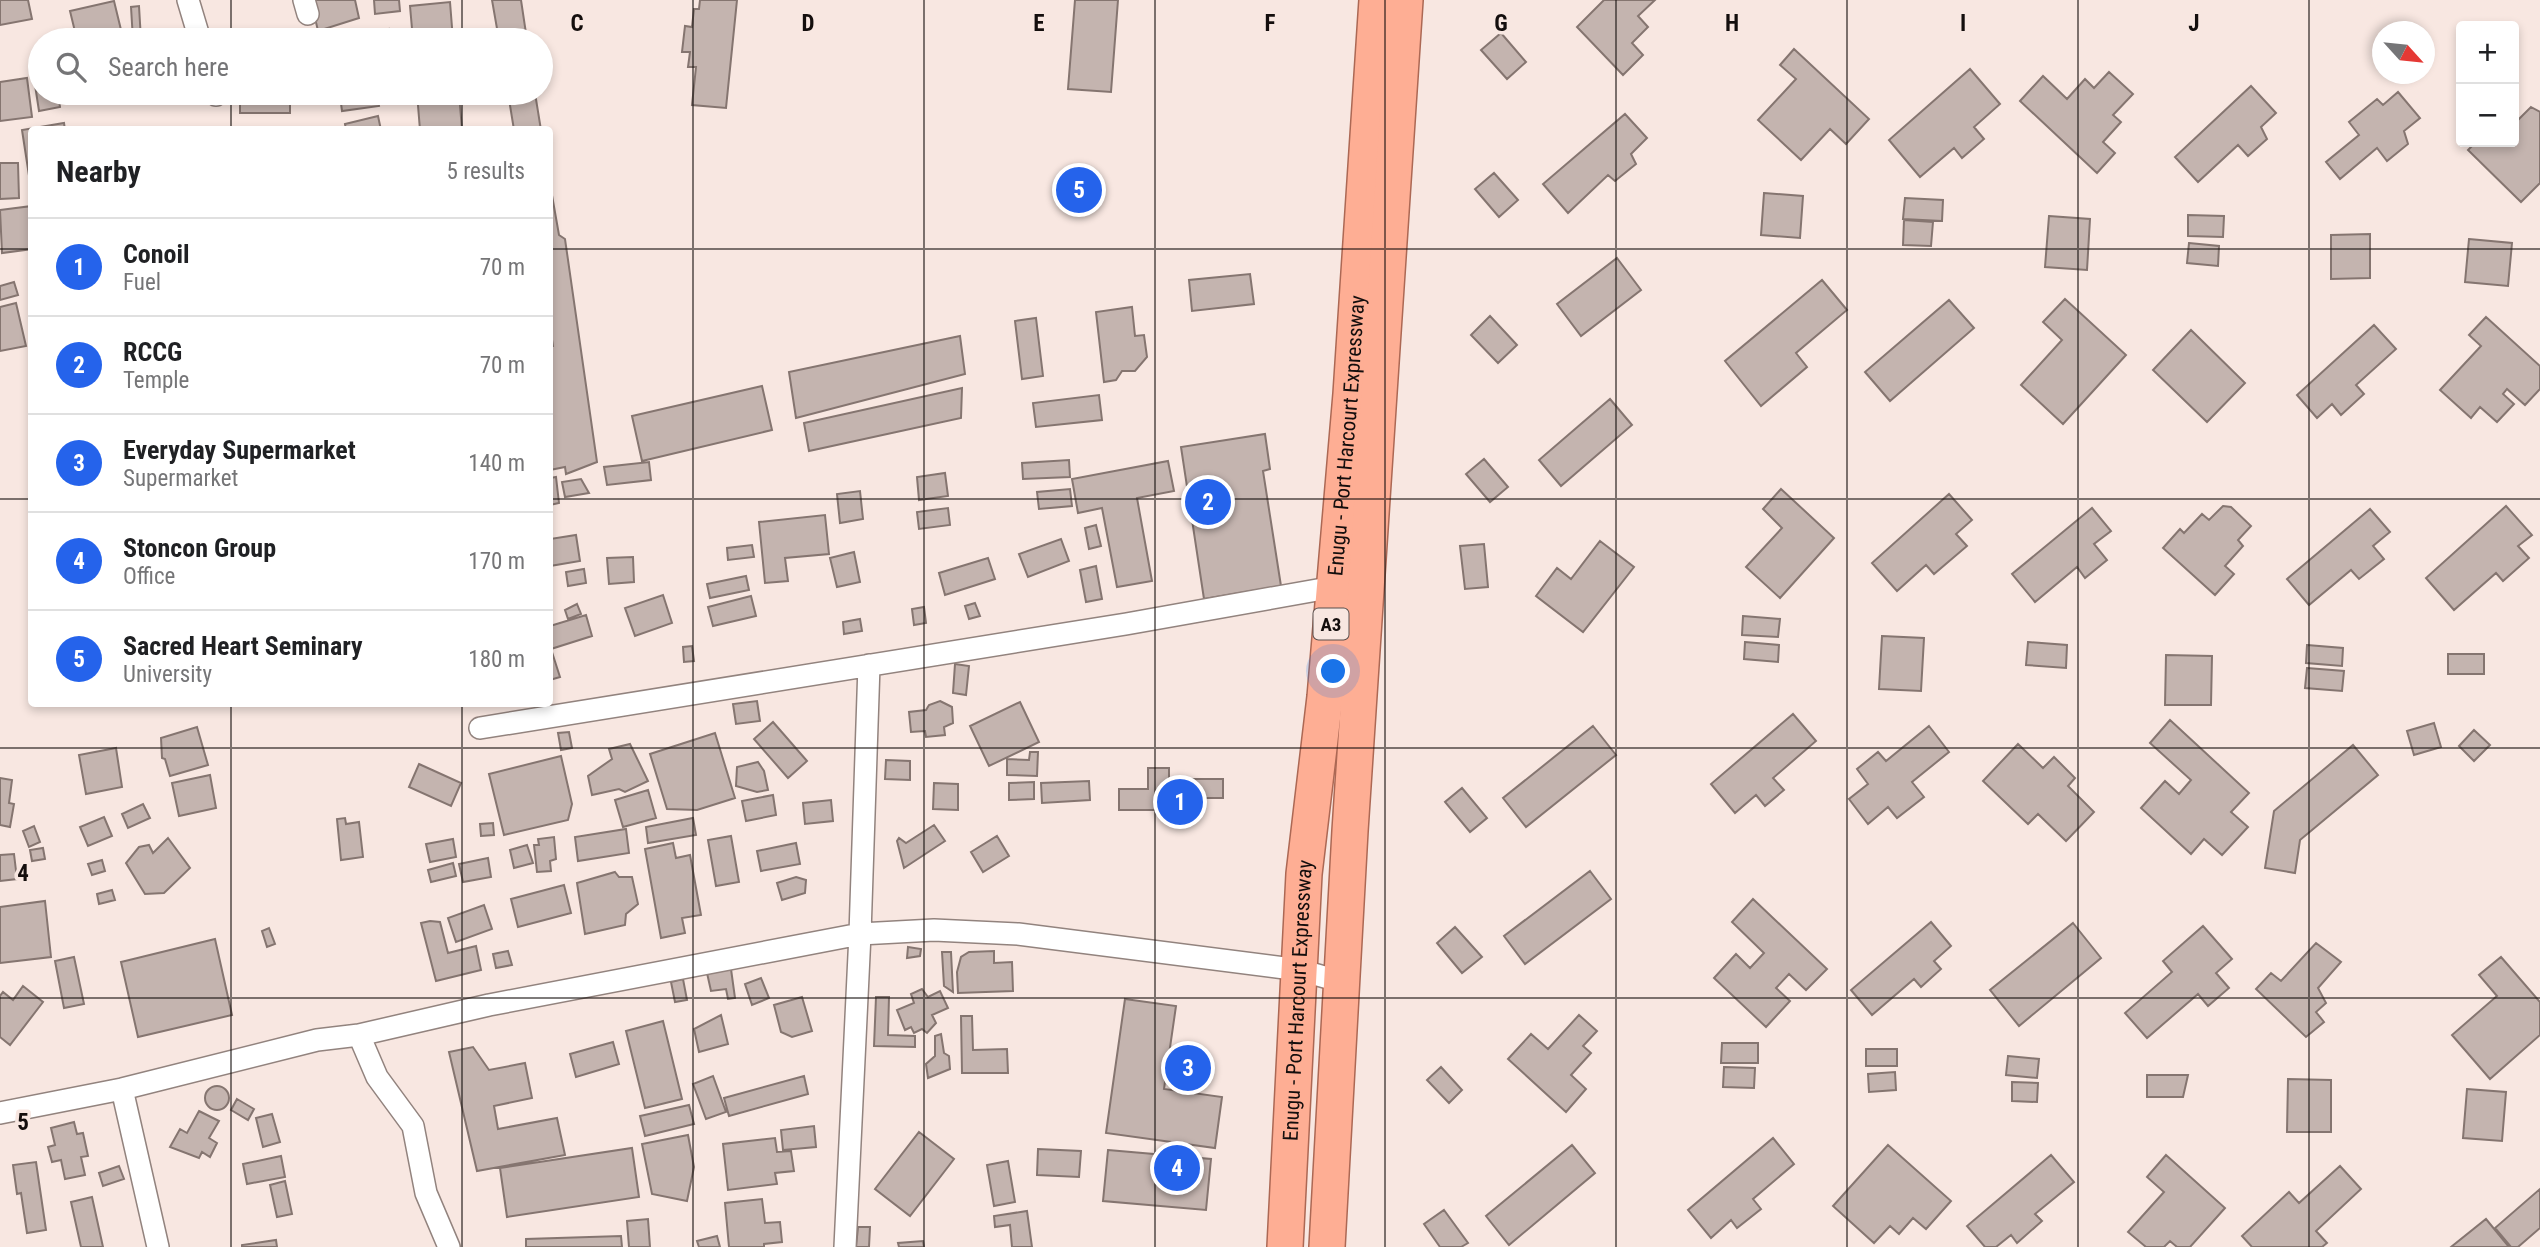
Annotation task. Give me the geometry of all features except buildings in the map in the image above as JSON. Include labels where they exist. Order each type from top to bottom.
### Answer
[{"type":"highway","name":"Enugu - Port Harcourt Expressway","points":[[1285,1247],[1304,874],[1351,394],[1377,0]]},
{"type":"highway","name":"Enugu - Port Harcourt Expressway","points":[[1326,1247],[1405,0]]},
{"type":"street","points":[[188,0],[196,28]]},
{"type":"street","points":[[480,728],[1334,587]]},
{"type":"street","points":[[845,1247],[869,665]]},
{"type":"street","points":[[0,1113],[122,1089],[317,1040],[359,1035],[489,1005],[860,934],[934,930],[1006,933],[1300,970],[1342,982]]},
{"type":"street","points":[[359,1035],[377,1077],[413,1126],[426,1193],[449,1247]]},
{"type":"street","points":[[122,1089],[158,1247]]},
{"type":"place","name":"Sacred Heart Seminary","points":[[1079,190]]},
{"type":"place","name":"RCCG","points":[[1208,502]]},
{"type":"place","name":"Conoil","points":[[1180,802]]},
{"type":"place","name":"Everyday Supermarket","points":[[1188,1068]]},
{"type":"place","name":"Stoncon Group","points":[[1177,1168]]}]
